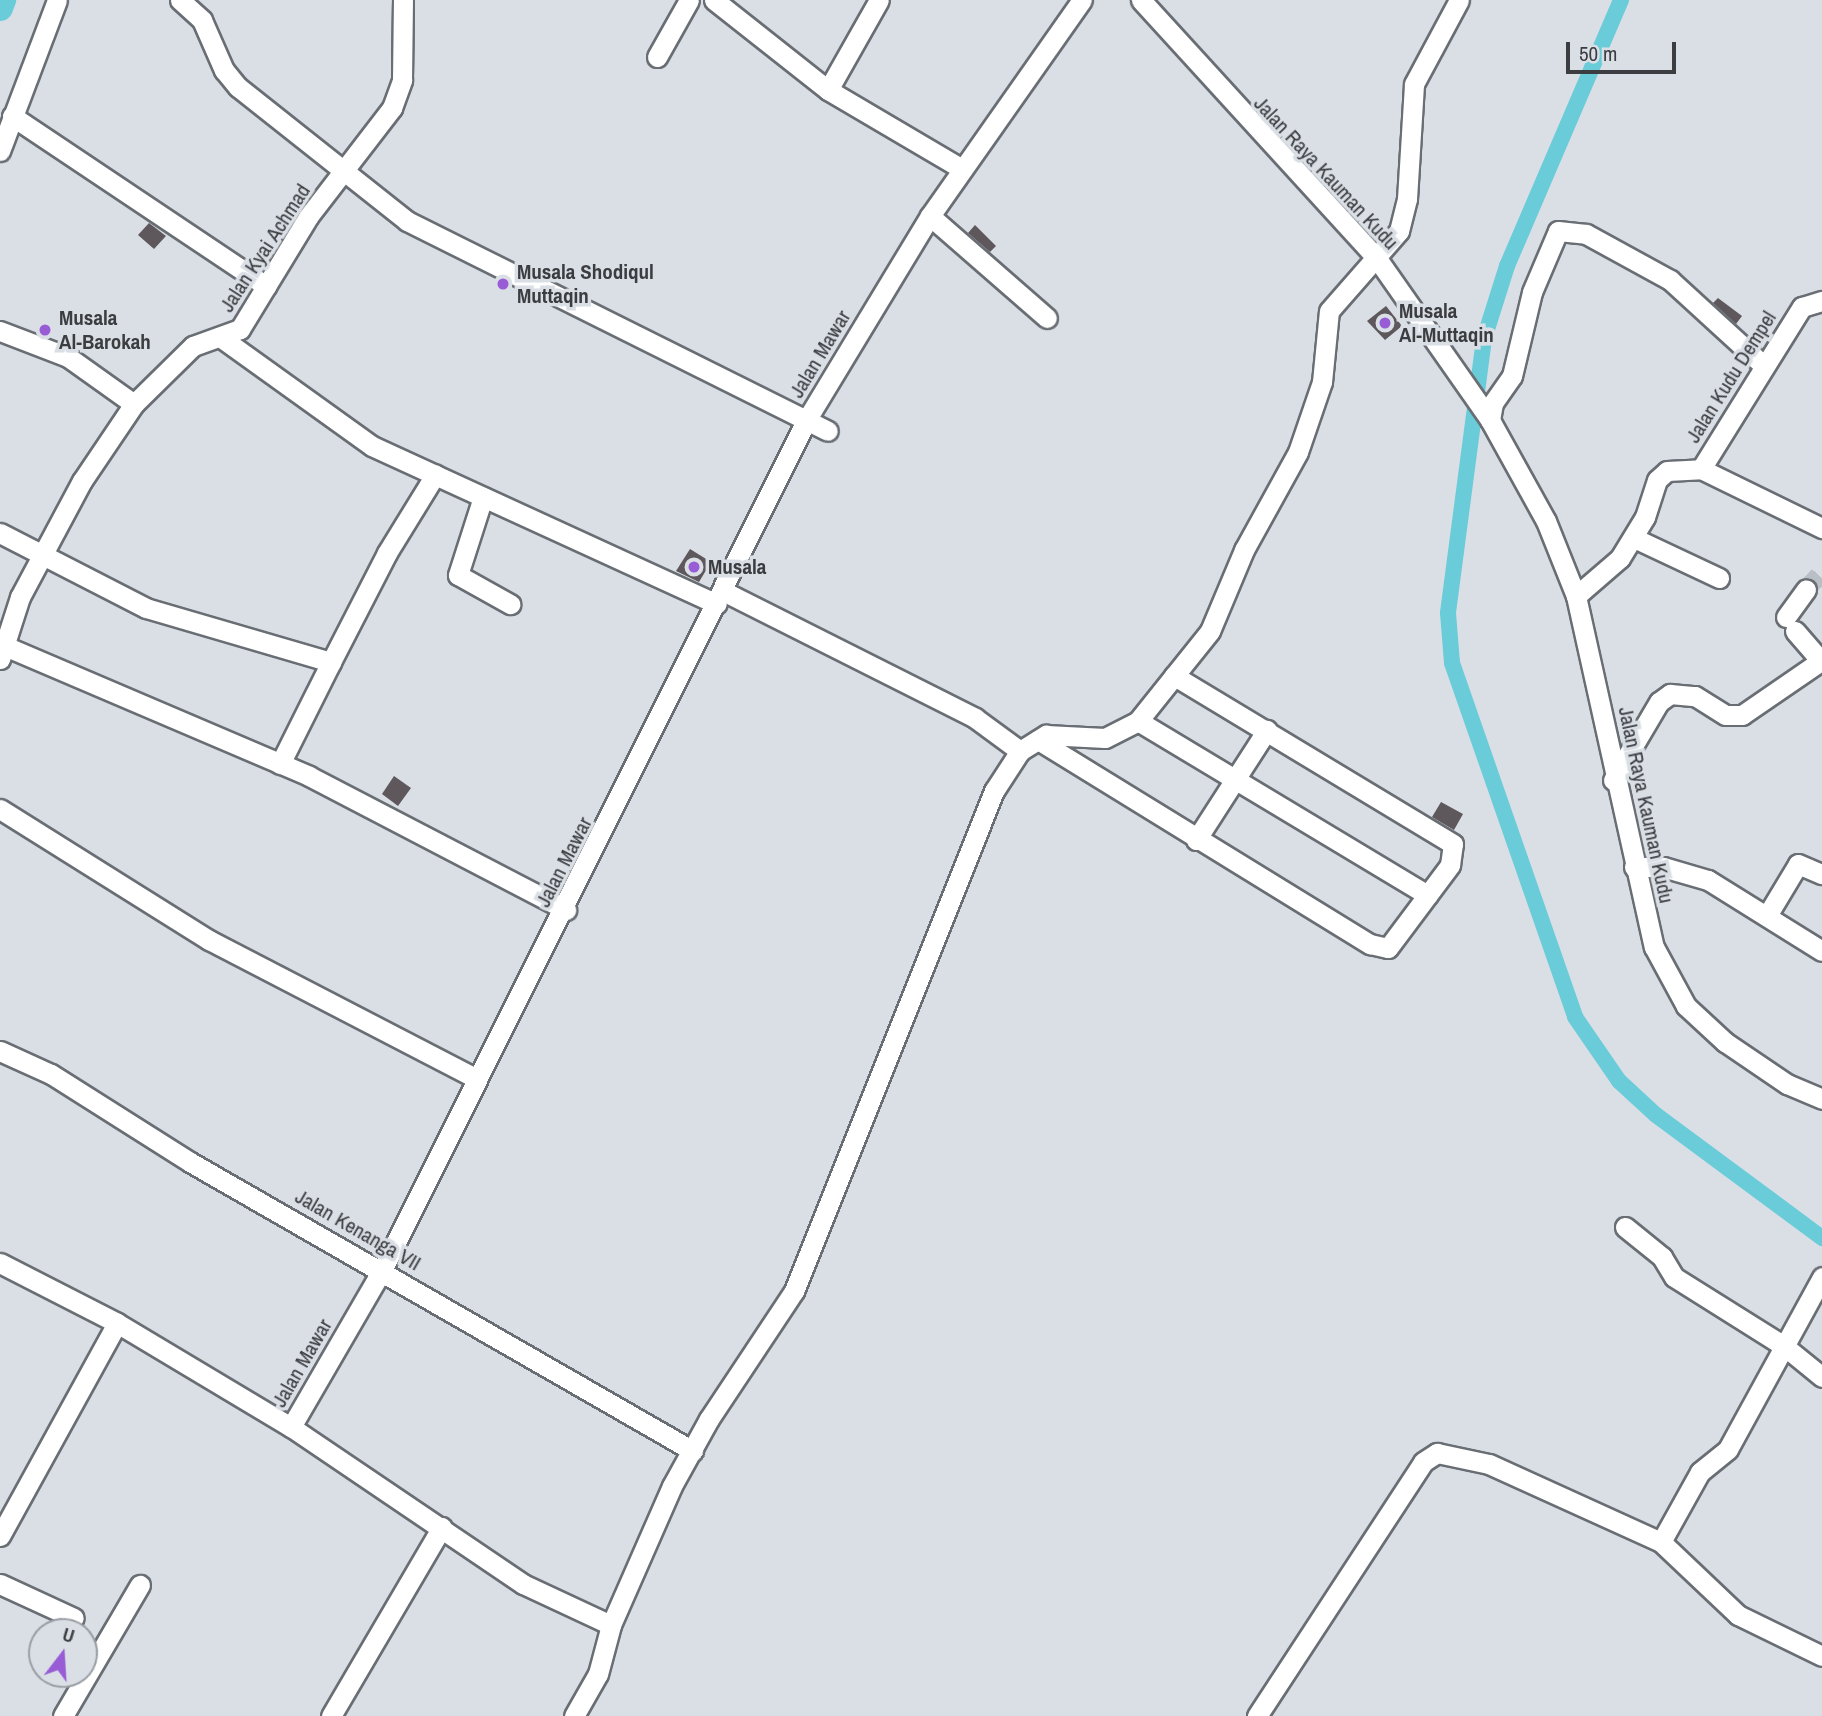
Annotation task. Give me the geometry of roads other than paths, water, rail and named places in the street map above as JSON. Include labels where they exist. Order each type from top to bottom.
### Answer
[{"type":"street","points":[[0,151],[57,0]]},
{"type":"street","points":[[180,0],[202,20],[229,78],[415,227],[828,431]]},
{"type":"street","name":"Jalan Kyai Achmad","points":[[1,650],[41,558],[82,481],[134,404],[193,346],[223,339],[240,330],[307,217],[344,172],[400,91],[403,0]]},
{"type":"street","points":[[657,57],[689,0]]},
{"type":"street","points":[[714,0],[828,90],[962,169]]},
{"type":"street","points":[[828,90],[879,0]]},
{"type":"street","name":"Jalan Mawar","points":[[611,1625],[523,1584],[291,1427],[382,1270],[475,1077],[566,910],[807,419],[930,216],[1082,0]]},
{"type":"street","name":"Jalan Raya Kauman Kudu","points":[[1141,0],[1376,257],[1490,420],[1546,521],[1576,596],[1597,678],[1613,780],[1654,947],[1686,1006],[1742,1056],[1822,1099]]},
{"type":"street","points":[[574,1716],[598,1674],[611,1625],[693,1451],[794,1291],[990,801],[1020,751],[1038,740],[1059,733],[1105,738],[1138,721],[1210,631],[1244,550],[1297,452],[1322,382],[1329,311],[1403,221],[1417,74],[1459,0]]},
{"type":"street","points":[[12,116],[266,286]]},
{"type":"street","points":[[930,216],[1047,318]]},
{"type":"street","points":[[1490,420],[1493,404],[1512,376],[1532,292],[1558,231],[1586,234],[1670,280],[1762,364]]},
{"type":"street","name":"Jalan Kudu Dempel","points":[[1576,596],[1620,558],[1634,538],[1657,481],[1667,471],[1701,469],[1762,364],[1807,302],[1822,301]]},
{"type":"street","points":[[0,331],[68,357],[134,404]]},
{"type":"street","points":[[223,339],[372,446],[720,598],[975,718],[1020,751]]},
{"type":"street","points":[[1701,469],[1822,528]]},
{"type":"street","points":[[280,764],[387,553],[435,475]]},
{"type":"street","points":[[484,497],[458,575],[510,604]]},
{"type":"street","points":[[0,533],[41,558],[146,608],[331,662]]},
{"type":"street","points":[[1634,538],[1718,578]]},
{"type":"street","points":[[1613,780],[1659,702],[1670,694],[1695,696],[1726,715],[1742,715],[1821,661],[1791,624],[1806,589]]},
{"type":"street","points":[[1,650],[280,764],[390,814],[566,910]]},
{"type":"street","points":[[1038,740],[1196,840],[1380,948],[1388,948],[1455,857],[1453,844],[1174,676]]},
{"type":"street","points":[[1138,721],[1428,895]]},
{"type":"street","points":[[1196,840],[1237,781],[1267,730]]},
{"type":"street","points":[[0,809],[220,946],[475,1077]]},
{"type":"street","points":[[1768,914],[1798,864],[1822,874]]},
{"type":"street","points":[[1634,867],[1685,872],[1768,914],[1822,951]]},
{"type":"street","name":"Jalan Kenanga VII","points":[[0,1052],[51,1074],[190,1162],[693,1451]]},
{"type":"street","points":[[1625,1227],[1662,1257],[1675,1277],[1784,1346],[1822,1377]]},
{"type":"street","points":[[0,1263],[117,1323],[291,1427]]},
{"type":"street","points":[[1661,1542],[1700,1472],[1728,1450],[1822,1278]]},
{"type":"street","points":[[0,1536],[117,1323]]},
{"type":"street","points":[[1257,1716],[1430,1455],[1447,1453],[1489,1464],[1661,1542],[1738,1615],[1822,1656]]},
{"type":"street","points":[[331,1716],[442,1527]]},
{"type":"street","points":[[0,1584],[74,1618]]},
{"type":"street","points":[[63,1716],[140,1585]]},
{"type":"waterway","points":[[0,8],[3,0]]},
{"type":"waterway","points":[[1621,0],[1507,266],[1484,339],[1448,613],[1452,663],[1575,1017],[1619,1081],[1656,1115],[1822,1238]]},
{"type":"tunnel","points":[[1806,589],[1822,572]]},
{"type":"place","name":"Musala Shodiqul Muttaqin","points":[[503,284]]},
{"type":"place","name":"Musala Al-Muttaqin","points":[[1385,323]]},
{"type":"place","name":"Musala Al-Barokah","points":[[45,330]]},
{"type":"place","name":"Musala","points":[[694,567]]}]
